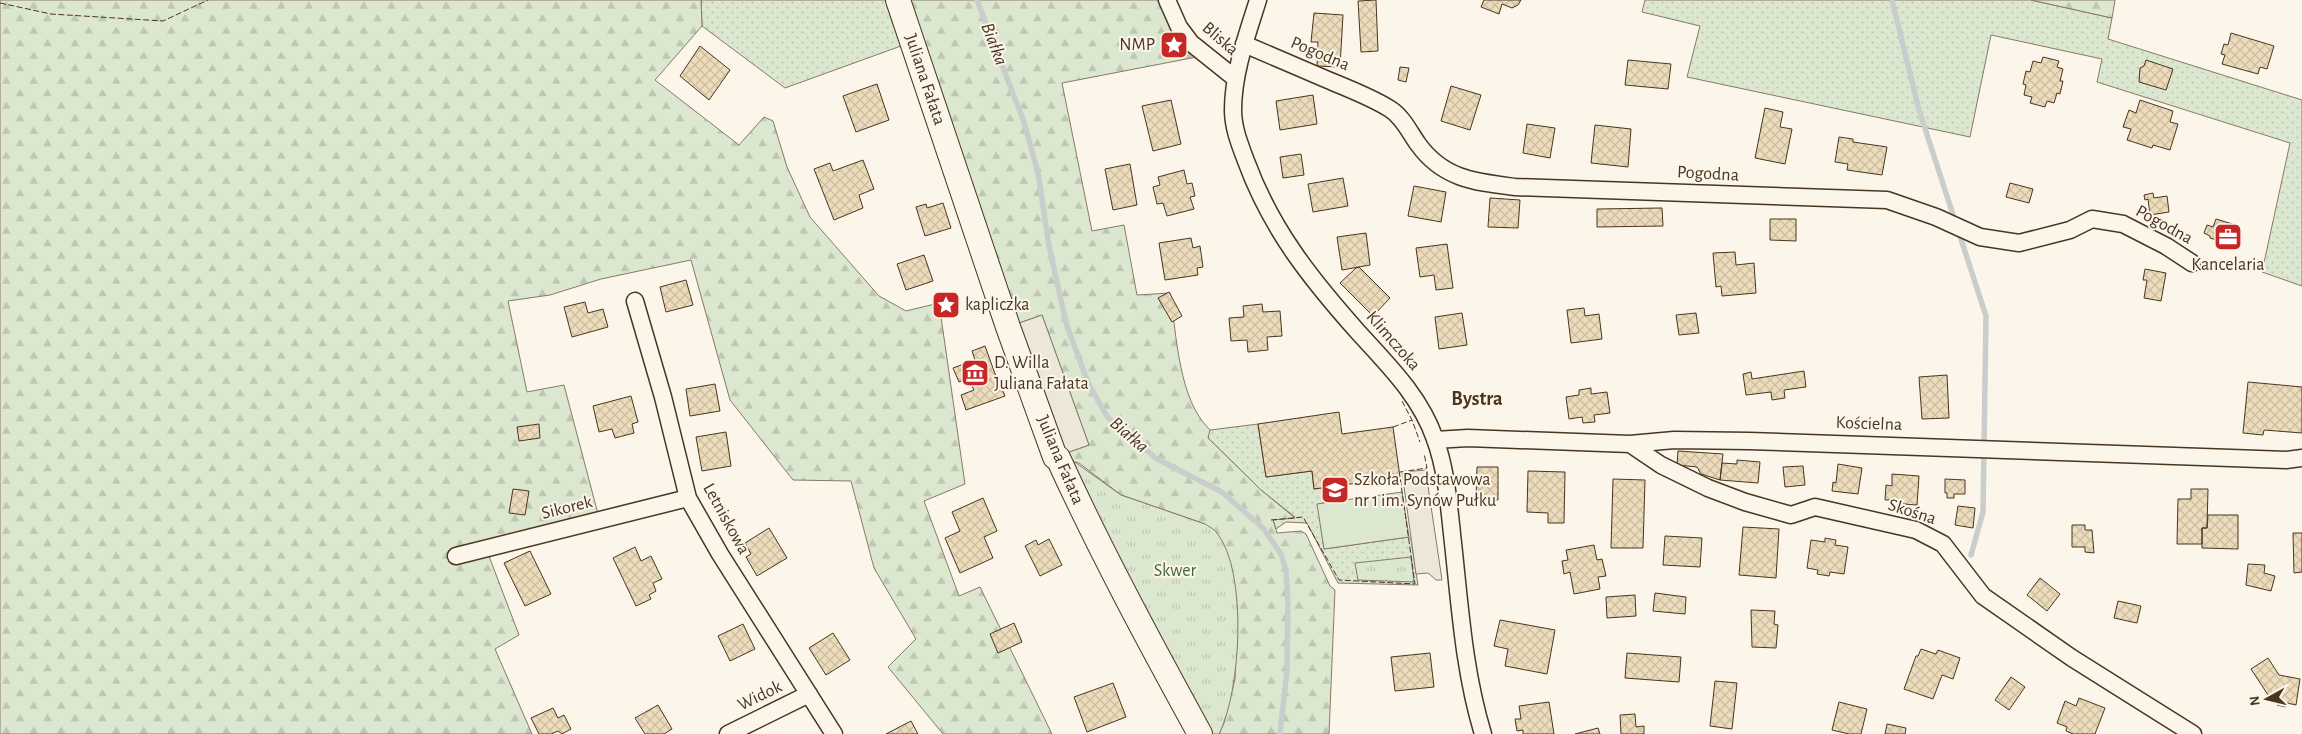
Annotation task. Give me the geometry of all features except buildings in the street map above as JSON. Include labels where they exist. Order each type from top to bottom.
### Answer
[{"type":"street","name":"Juliana Fałata","points":[[898,0],[1008,327],[1055,457],[1058,458],[1084,516],[1137,620],[1200,734]]},
{"type":"street","name":"Bliska","points":[[1167,0],[1179,27],[1191,43],[1236,79]]},
{"type":"street","name":"Klimczoka","points":[[1258,0],[1244,44],[1236,79],[1233,110],[1237,137],[1249,171],[1266,207],[1289,248],[1414,396],[1428,421],[1443,464],[1472,698],[1483,734]]},
{"type":"street","name":"Pogodna","points":[[1244,44],[1372,98],[1386,106],[1399,116],[1428,158],[1437,166],[1448,172],[1479,182],[1515,187],[1887,200],[1949,223],[1980,237],[2019,243],[2070,230],[2092,219],[2123,224],[2166,246],[2192,263]]},
{"type":"street","name":"Letniskowa","points":[[635,301],[663,397],[688,498],[720,554],[834,734]]},
{"type":"street","name":"Kościelna","points":[[1435,440],[1468,438],[1630,444],[1674,440],[1749,441],[2286,460],[2302,458]]},
{"type":"street","name":"Skośna","points":[[1630,444],[1661,465],[1708,488],[1745,502],[1790,515],[1815,507],[1916,530],[1943,544],[1982,596],[2072,658],[2193,734]]},
{"type":"street","name":"Sikorek","points":[[456,556],[688,498]]},
{"type":"street","name":"Widok","points":[[728,734],[809,694]]},
{"type":"green space","points":[[0,0],[701,0],[702,26],[655,80],[739,145],[764,117],[773,121],[787,167],[810,217],[879,296],[906,311],[939,303],[965,484],[924,501],[959,596],[980,587],[1052,734],[943,734],[888,667],[916,639],[874,568],[851,481],[793,480],[730,400],[691,260],[601,279],[550,295],[508,301],[527,392],[564,385],[598,514],[484,543],[519,635],[495,649],[532,734],[0,734]]},
{"type":"green space","points":[[701,0],[898,0],[912,42],[785,88],[702,26]]},
{"type":"green space","points":[[898,0],[1167,0],[1207,55],[1062,83],[1092,231],[1124,225],[1137,295],[1170,293],[1177,347],[1185,384],[1191,402],[1199,417],[1210,430],[1208,438],[1261,490],[1295,518],[1273,520],[1277,533],[1301,531],[1306,534],[1330,586],[1335,590],[1329,734],[1219,734],[1224,723],[1235,679],[1237,610],[1233,580],[1205,524],[1121,495],[1079,463],[1055,457],[1089,445],[1042,315],[1008,327]]},
{"type":"green space","points":[[1645,0],[2031,0],[2112,18],[2108,39],[2302,100],[2302,286],[2262,272],[2290,143],[2097,82],[2102,59],[1991,35],[1970,137],[1687,77],[1700,26],[1642,12]]},
{"type":"green space","points":[[2031,0],[2115,0],[2112,18]]},
{"type":"green space","points":[[1258,424],[1266,477],[1312,471],[1314,489],[1322,488],[1324,503],[1318,504],[1324,549],[1409,537],[1411,539],[1418,585],[1338,583],[1307,523],[1286,522],[1276,529],[1273,520],[1295,517],[1261,490],[1208,438],[1210,430]]},
{"type":"green space","name":"Skwer","points":[[1072,460],[1121,495],[1205,524],[1217,533],[1227,551],[1237,602],[1238,632],[1232,690],[1227,715],[1219,734],[1200,734]]},
{"type":"green space","points":[[1402,492],[1409,537],[1324,549],[1317,504]]},
{"type":"green space","points":[[1411,557],[1414,582],[1358,580],[1355,563]]},
{"type":"shaded area","points":[[1042,315],[1089,445],[1055,457],[1008,327]]},
{"type":"shaded area","points":[[1426,470],[1442,580],[1436,580],[1428,573],[1416,574],[1402,472]]},
{"type":"waterway","name":"Białka","points":[[977,0],[1024,122],[1038,173],[1049,246],[1066,323],[1088,383],[1108,418],[1157,459],[1222,492],[1264,529],[1281,554],[1286,571],[1288,602],[1287,669],[1280,734]]},
{"type":"waterway","points":[[1892,0],[1919,110],[1986,316],[1983,512],[1971,555]]},
{"type":"fence","points":[[0,3],[51,14],[163,21],[208,0]]},
{"type":"fence","points":[[1402,401],[1412,420],[1420,442]]},
{"type":"fence","points":[[1393,427],[1412,420]]},
{"type":"fence","points":[[1400,472],[1427,468],[1424,453]]},
{"type":"fence","points":[[1271,520],[1303,517],[1339,580],[1415,584],[1400,477]]},
{"type":"place","name":"NMP","points":[[1174,45]]},
{"type":"place","name":"Kancelaria","points":[[2228,237]]},
{"type":"place","name":"kapliczka","points":[[946,305]]},
{"type":"place","name":"D. Willa Juliana Fałata","points":[[975,373]]},
{"type":"place","name":"Szkoła Podstawowa nr 1 im. Synów Pułku","points":[[1335,490]]},
{"type":"district","name":"Bystra","points":[[1477,399]]}]
